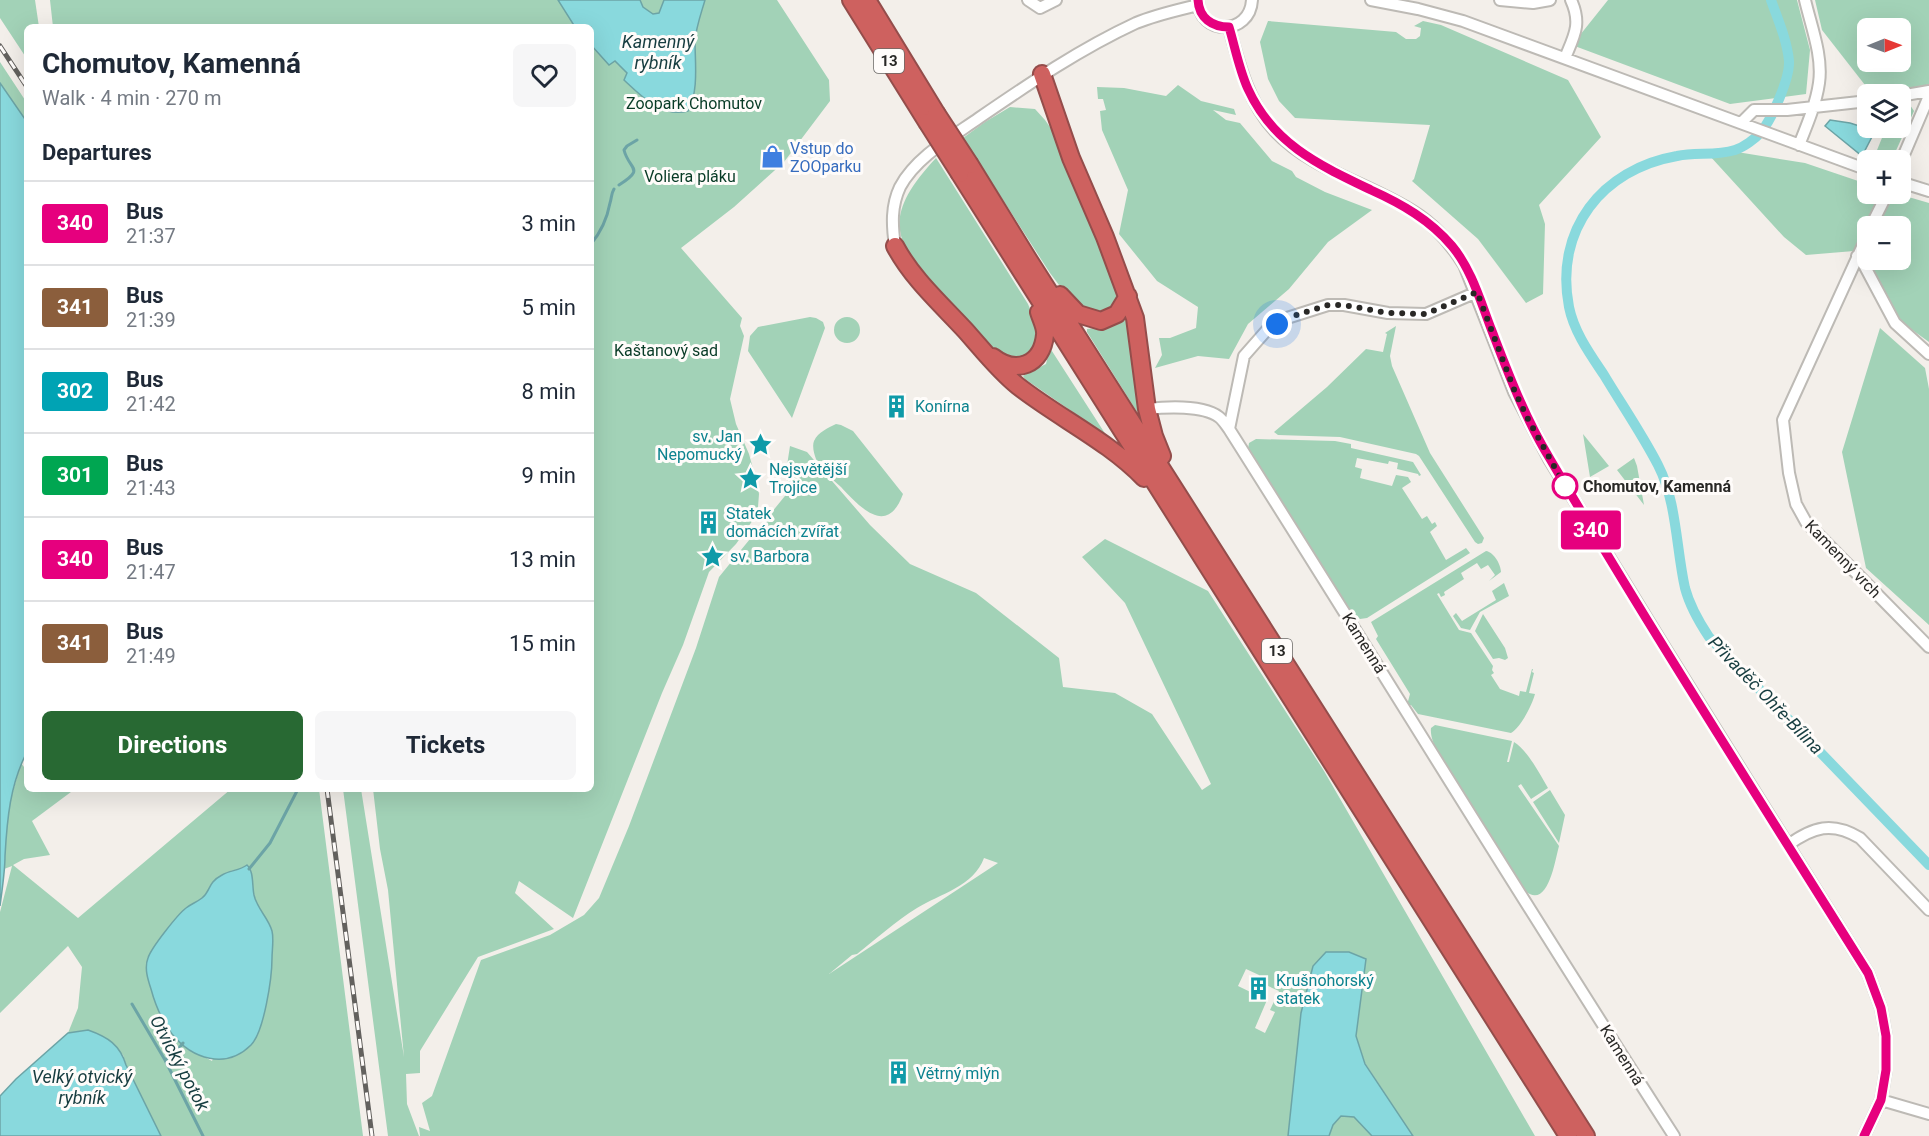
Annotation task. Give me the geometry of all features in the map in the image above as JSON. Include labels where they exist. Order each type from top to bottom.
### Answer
[{"type":"highway","name":"13","points":[[851,0],[1028,260],[1568,1136]]},
{"type":"highway","name":"13","points":[[867,0],[931,117]]},
{"type":"highway","points":[[1042,74],[1071,158],[1135,318],[1147,409],[1177,504]]},
{"type":"highway","name":"13","points":[[965,169],[1031,288],[1177,504],[1586,1136]]},
{"type":"highway","points":[[895,246],[909,269],[1000,371],[1018,386],[1126,460],[1177,504]]},
{"type":"highway","points":[[1028,260],[1078,314],[1101,321],[1117,314],[1128,296]]},
{"type":"highway","points":[[980,347],[1000,363],[1012,366],[1022,366],[1038,356],[1046,332],[1031,288]]},
{"type":"street","points":[[1028,0],[1040,8],[1056,0]]},
{"type":"street","points":[[895,246],[892,216],[894,201],[911,172],[925,157],[1042,74],[1079,52],[1139,22],[1198,3],[1206,20],[1221,27],[1229,27],[1244,19],[1249,12],[1252,0]]},
{"type":"street","points":[[1371,0],[1463,21],[1857,166]]},
{"type":"street","points":[[1500,0],[1533,3],[1550,0]]},
{"type":"street","points":[[1565,58],[1577,25],[1576,9],[1571,0]]},
{"type":"street","points":[[1799,145],[1814,106],[1820,67],[1805,0]]},
{"type":"street","points":[[1229,27],[1247,88],[1260,111],[1275,130],[1292,147],[1313,160],[1415,213],[1436,229],[1453,247],[1464,265],[1477,292],[1515,392],[1549,459],[1868,973],[1881,1008],[1886,1036],[1886,1070],[1881,1100],[1864,1136]]},
{"type":"street","points":[[1911,94],[1929,91]]},
{"type":"street","points":[[1906,150],[1929,96]]},
{"type":"street","points":[[1741,123],[1755,110],[1787,110],[1857,102]]},
{"type":"street","points":[[1911,185],[1929,191]]},
{"type":"street","name":"Kamenný vrch","points":[[1857,256],[1783,420],[1789,473],[1796,504],[1809,526],[1929,647]]},
{"type":"street","points":[[1867,270],[1895,323],[1929,354]]},
{"type":"street","points":[[1229,429],[1244,356],[1266,331],[1287,318],[1328,305],[1344,305],[1388,313],[1426,314],[1477,292]]},
{"type":"street","points":[[1147,409],[1178,408],[1206,412],[1218,417],[1229,429]]},
{"type":"street","name":"Kamenná","points":[[1229,429],[1530,911],[1674,1136]]},
{"type":"street","points":[[1788,845],[1804,833],[1832,827],[1848,830],[1860,838],[1929,910]]},
{"type":"street","points":[[1881,1100],[1929,1114]]},
{"type":"green space","points":[[0,0],[35,0],[39,24],[24,24],[24,54],[0,18]]},
{"type":"green space","name":"Zoopark Chomutov","points":[[50,0],[777,0],[829,80],[830,101],[784,162],[734,207],[681,248],[742,318],[740,326],[744,336],[730,399],[736,424],[749,454],[757,483],[758,507],[753,520],[736,544],[709,572],[683,645],[573,918],[519,881],[515,893],[554,929],[478,957],[420,1051],[420,1073],[406,1074],[407,1104],[419,1136],[388,1136],[343,792],[361,792],[404,1057],[388,890],[380,849],[373,792],[594,792],[594,24],[53,24]]},
{"type":"green space","points":[[1608,0],[1797,0],[1810,50],[1806,94],[1730,104],[1572,45]]},
{"type":"green space","points":[[1815,0],[1929,0],[1929,85],[1911,88],[1911,84],[1864,84],[1822,30]]},
{"type":"green space","points":[[1268,21],[1396,32],[1406,39],[1416,39],[1420,36],[1421,28],[1414,26],[1423,21],[1441,25],[1568,80],[1601,137],[1539,205],[1545,224],[1543,294],[1526,303],[1478,239],[1412,181],[1430,125],[1295,118],[1279,101],[1268,79],[1260,42]]},
{"type":"green space","points":[[0,62],[24,98],[24,118],[0,83]]},
{"type":"green space","points":[[1178,85],[1201,101],[1234,109],[1236,115],[1213,110],[1226,120],[1240,123],[1272,161],[1292,171],[1296,177],[1325,192],[1372,210],[1328,242],[1289,289],[1248,324],[1229,359],[1198,356],[1155,368],[1162,355],[1159,338],[1170,338],[1196,328],[1198,307],[1157,281],[1119,234],[1128,190],[1102,130],[1100,111],[1106,110],[1103,99],[1098,99],[1097,87],[1124,88],[1166,96]]},
{"type":"green space","points":[[1010,107],[1035,109],[1059,140],[1119,291],[1115,302],[1107,311],[1092,315],[1068,297],[963,138]]},
{"type":"green space","points":[[1882,138],[1902,138],[1896,150],[1877,150]]},
{"type":"green space","points":[[1737,152],[1805,163],[1857,181],[1857,204],[1875,204],[1870,216],[1857,216],[1857,244],[1854,251],[1806,255],[1784,237],[1709,155]]},
{"type":"green space","points":[[936,158],[1028,304],[1038,328],[1034,350],[1014,362],[996,352],[977,334],[917,266],[907,250],[901,234],[900,218],[905,200]]},
{"type":"green space","points":[[1911,198],[1929,203],[1929,342],[1897,319],[1874,279],[1871,270],[1911,270],[1911,216],[1883,216],[1890,204],[1911,204]]},
{"type":"green space","points":[[1124,315],[1127,316],[1140,410],[1137,412],[1087,332],[1087,329],[1103,327]]},
{"type":"green space","points":[[810,317],[823,322],[825,328],[792,418],[748,351],[750,336],[758,327]]},
{"type":"green space","points":[[847,317],[856,321],[860,330],[856,339],[847,343],[838,339],[834,330],[838,321]]},
{"type":"green space","points":[[1396,326],[1390,356],[1392,366],[1430,453],[1484,538],[1482,543],[1475,542],[1416,454],[1340,437],[1278,435],[1274,432],[1327,387],[1366,349],[1383,352],[1387,334],[1385,333]]},
{"type":"green space","points":[[1880,328],[1925,368],[1929,389],[1929,625],[1866,568],[1842,452]]},
{"type":"green space","points":[[1050,348],[1106,435],[1023,376],[1046,364]]},
{"type":"green space","points":[[836,424],[853,431],[903,494],[889,514],[881,516],[864,509],[818,463],[815,457],[814,441],[821,433]]},
{"type":"green space","points":[[1583,434],[1609,466],[1590,477]]},
{"type":"green space","points":[[1256,439],[1335,441],[1351,444],[1351,448],[1413,462],[1421,475],[1397,469],[1398,463],[1389,461],[1388,464],[1357,458],[1355,467],[1362,469],[1360,478],[1392,486],[1396,475],[1408,477],[1411,482],[1402,488],[1422,519],[1427,516],[1432,524],[1435,522],[1437,526],[1430,532],[1446,560],[1466,548],[1470,553],[1367,618],[1360,619],[1356,616],[1353,619],[1248,449],[1249,443]]},
{"type":"green space","points":[[790,446],[807,452],[870,525],[910,564],[976,593],[1059,658],[1063,687],[1115,693],[1152,714],[1202,790],[1211,784],[1125,603],[1082,557],[1105,539],[1208,591],[1324,771],[1535,1136],[1413,1136],[1365,1063],[1356,1036],[1366,959],[1349,952],[1326,952],[1301,1013],[1288,1136],[420,1136],[419,1127],[430,1131],[422,1103],[432,1096],[481,960],[550,935],[584,915],[599,898],[629,826],[696,648],[719,577],[789,491],[786,472]],"holes":[[[984,858],[998,863],[829,974],[909,913],[973,876]],[[1246,969],[1259,975],[1257,981],[1279,991],[1270,1010],[1275,1012],[1265,1033],[1255,1028],[1267,1000],[1238,986]]]},
{"type":"green space","points":[[1634,458],[1637,466],[1644,505],[1617,470]]},
{"type":"green space","points":[[1486,551],[1496,559],[1501,572],[1489,581],[1495,575],[1488,565],[1481,569],[1477,563],[1461,573],[1464,579],[1444,592],[1445,595],[1441,597],[1439,593],[1437,594],[1459,630],[1471,633],[1493,666],[1494,673],[1491,675],[1500,689],[1519,696],[1520,691],[1526,692],[1533,669],[1529,693],[1535,694],[1534,699],[1522,721],[1511,733],[1418,714],[1411,705],[1407,705],[1410,694],[1376,639],[1378,636],[1371,622]]},
{"type":"green space","points":[[1504,583],[1509,596],[1480,612],[1470,630],[1461,628],[1453,616],[1456,613],[1462,621],[1496,600],[1492,591]]},
{"type":"green space","points":[[1483,614],[1505,648],[1508,658],[1505,660],[1493,659],[1475,631]]},
{"type":"green space","points":[[1435,725],[1512,741],[1507,762],[1509,762],[1514,742],[1537,769],[1548,788],[1531,799],[1521,784],[1518,786],[1559,846],[1549,882],[1539,894],[1532,895],[1524,890],[1436,751],[1431,731]]},
{"type":"green space","points":[[21,763],[24,767],[24,792],[71,792],[32,821],[50,855],[24,859],[13,865],[78,918],[227,792],[319,792],[363,1136],[161,1136],[123,1055],[88,1030],[68,1033],[78,1008],[82,967],[68,946],[0,1013],[0,912],[12,866],[4,869],[10,802]],"holes":[[[251,869],[257,904],[268,922],[212,1061],[183,1045],[172,1033],[148,958],[186,908],[204,897],[230,871]]]},
{"type":"green space","points":[[1550,790],[1565,815],[1559,843],[1533,802]]},
{"type":"green space","points":[[1341,1116],[1354,1117],[1372,1136],[1329,1136],[1333,1125]]},
{"type":"water","name":"Kamenný rybník","points":[[558,0],[640,0],[643,7],[653,14],[659,13],[664,0],[705,0],[695,41],[695,86],[688,111],[669,111],[653,104],[638,93],[624,80],[627,73],[615,61],[609,65],[594,48],[594,24],[573,24]]},
{"type":"water","points":[[0,83],[24,118],[24,758],[10,802],[0,906]]},
{"type":"water","points":[[1830,120],[1850,123],[1857,125],[1857,138],[1871,138],[1865,150],[1857,150],[1857,152],[1825,126]]},
{"type":"water","points":[[247,865],[252,875],[255,900],[273,934],[269,991],[260,1029],[251,1045],[231,1057],[210,1058],[189,1050],[172,1034],[153,995],[146,966],[150,953],[159,939],[182,911],[205,895],[217,878]]},
{"type":"water","points":[[1326,952],[1349,952],[1366,959],[1356,1036],[1365,1064],[1413,1136],[1372,1136],[1354,1117],[1341,1116],[1333,1125],[1329,1136],[1288,1136],[1301,1013],[1313,966]]},
{"type":"water","name":"Velký otvický rybník","points":[[88,1030],[102,1036],[117,1047],[161,1136],[0,1136],[0,1096],[68,1033]]},
{"type":"waterway","name":"Přivaděč Ohře-Bílina","points":[[1771,0],[1788,53],[1789,68],[1775,108],[1765,126],[1756,137],[1738,149],[1721,153],[1677,156],[1650,163],[1626,174],[1606,189],[1589,208],[1577,229],[1569,253],[1566,279],[1569,307],[1583,342],[1645,442],[1664,479],[1673,510],[1685,588],[1692,608],[1705,631],[1929,865]]},
{"type":"waterway","points":[[619,185],[634,172],[624,150],[637,140]]},
{"type":"waterway","points":[[594,240],[605,220],[614,189]]},
{"type":"waterway","points":[[249,869],[270,843],[296,792]]},
{"type":"waterway","name":"Otvický potok","points":[[132,1004],[165,1060],[203,1136]]},
{"type":"waterway","points":[[165,1060],[183,1043]]},
{"type":"railway","points":[[0,46],[24,82]]},
{"type":"railway","points":[[327,792],[372,1136]]},
{"type":"bus line","name":"340","points":[[1198,0],[1201,13],[1206,20],[1213,25],[1229,27],[1247,88],[1260,111],[1292,147],[1334,172],[1415,213],[1436,229],[1453,247],[1464,265],[1477,292],[1515,392],[1549,459],[1868,973],[1881,1008],[1886,1036],[1886,1070],[1881,1100],[1864,1136]]},
{"type":"place","name":"Vstup do ZOOparku","points":[[772,157]]},
{"type":"place","name":"Konírna","points":[[897,406]]},
{"type":"place","name":"sv. Jan Nepomucký","points":[[760,445]]},
{"type":"place","name":"Nejsvětější Trojice","points":[[751,478]]},
{"type":"place","name":"Chomutov, Kamenná","points":[[1565,486]]},
{"type":"place","name":"Statek domácích zvířat","points":[[708,522]]},
{"type":"place","name":"sv. Barbora","points":[[712,556]]},
{"type":"place","name":"Krušnohorský statek","points":[[1258,989]]},
{"type":"place","name":"Větrný mlýn","points":[[898,1073]]},
{"type":"route","points":[[1277,324],[1307,310],[1328,305],[1344,305],[1388,313],[1426,314],[1477,292],[1515,392],[1565,486]]},
{"type":"park label","name":"Voliera pláku","points":[[690,176]]},
{"type":"park label","name":"Kaštanový sad","points":[[666,350]]}]
